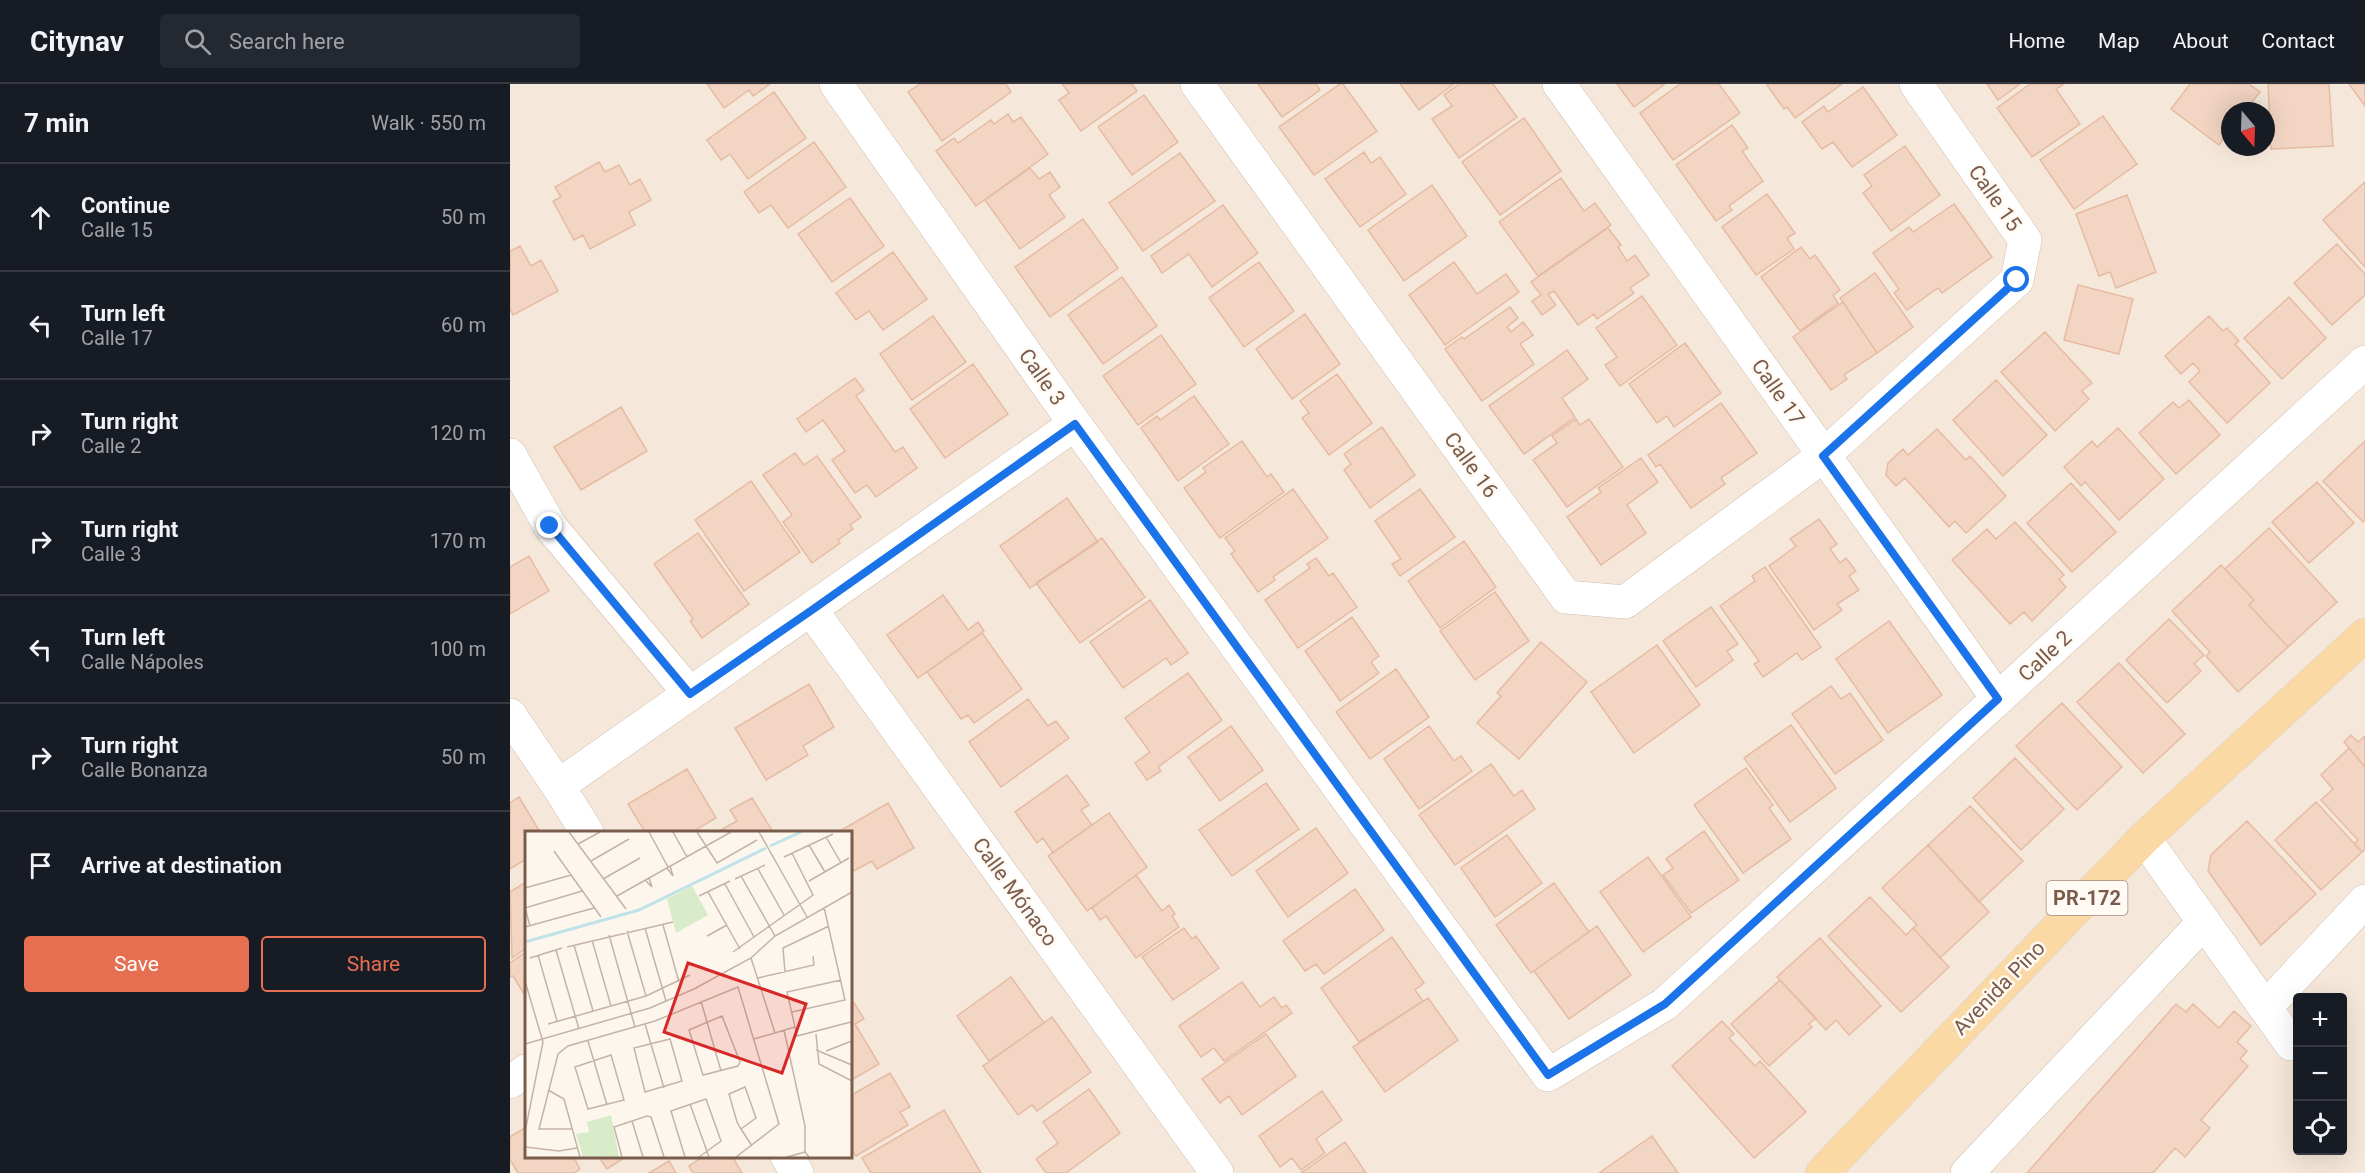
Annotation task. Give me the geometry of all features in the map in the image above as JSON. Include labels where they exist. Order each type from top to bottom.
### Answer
[{"type":"main road","name":"Avenida Pino","points":[[1834,1169],[2144,838],[2365,635]]},
{"type":"street","name":"Calle 3","points":[[836,84],[1075,424],[1548,1075]]},
{"type":"street","name":"Calle 16","points":[[1197,84],[1566,597],[1625,602],[1823,456]]},
{"type":"street","name":"Calle 17","points":[[1559,84],[1998,699]]},
{"type":"street","name":"Calle 15","points":[[1823,456],[2017,280],[2025,240],[1916,84]]},
{"type":"street","name":"Calle 2","points":[[1548,1075],[1665,1004],[2365,362]]},
{"type":"street","points":[[558,786],[1075,424]]},
{"type":"street","points":[[510,456],[550,526],[690,694]]},
{"type":"street","name":"Calle Mónaco","points":[[812,610],[1217,1173]]},
{"type":"street","points":[[510,715],[586,831]]},
{"type":"street","points":[[2144,838],[2291,1044]]},
{"type":"street","points":[[2265,1008],[2365,901]]},
{"type":"street","points":[[1967,1173],[2204,922]]},
{"type":"street","points":[[510,1082],[525,1072]]},
{"type":"street","points":[[788,1158],[797,1173]]},
{"type":"shaded area","points":[[510,84],[2365,84],[2365,1173],[510,1173]]},
{"type":"building","points":[[707,84],[770,84],[753,96],[749,90],[724,108]]},
{"type":"building","points":[[920,84],[1006,84],[1011,92],[942,141],[908,92]]},
{"type":"building","points":[[1062,84],[1132,84],[1137,91],[1081,131],[1059,100],[1069,93]]},
{"type":"building","points":[[1258,84],[1316,84],[1320,90],[1282,117]]},
{"type":"building","points":[[1343,84],[1377,131],[1314,175],[1279,127]]},
{"type":"building","points":[[1400,84],[1454,84],[1419,110]]},
{"type":"building","points":[[1459,84],[1493,84],[1517,117],[1459,158],[1432,119],[1452,106],[1444,95]]},
{"type":"building","points":[[1617,84],[1665,84],[1634,107]]},
{"type":"building","points":[[1680,84],[1719,84],[1740,113],[1673,160],[1640,113]]},
{"type":"building","points":[[1842,84],[1795,118],[1787,107],[1784,109],[1767,85]]},
{"type":"building","points":[[1987,84],[2020,84],[1998,100]]},
{"type":"building","points":[[2030,84],[2064,84],[2056,89],[2080,124],[2032,157],[1997,108]]},
{"type":"building","points":[[2190,84],[2249,84],[2260,92],[2252,102],[2221,102],[2221,142],[2219,145],[2171,109]]},
{"type":"building","points":[[2268,84],[2329,84],[2333,146],[2275,149],[2275,102],[2269,102]]},
{"type":"building","points":[[2349,84],[2365,84],[2365,106]]},
{"type":"building","points":[[1863,87],[1897,135],[1852,167],[1833,142],[1822,149],[1802,122],[1824,106],[1828,112]]},
{"type":"building","points":[[774,92],[806,138],[748,179],[730,154],[721,160],[707,140]]},
{"type":"building","points":[[1144,95],[1178,142],[1132,175],[1098,127]]},
{"type":"building","points":[[1008,114],[1013,122],[1021,117],[1048,154],[976,206],[936,151],[954,138],[958,143],[991,120],[994,124]]},
{"type":"building","points":[[2103,116],[2137,164],[2074,209],[2040,160]]},
{"type":"building","points":[[1524,118],[1561,171],[1500,215],[1462,162]]},
{"type":"building","points":[[1732,125],[1748,148],[1742,151],[1763,181],[1729,206],[1732,210],[1716,221],[1676,165]]},
{"type":"building","points":[[814,142],[846,187],[788,228],[771,205],[759,213],[744,192]]},
{"type":"building","points":[[1905,146],[1940,195],[1891,231],[1863,193],[1872,186],[1864,175]]},
{"type":"building","points":[[1364,152],[1371,163],[1380,157],[1406,194],[1360,227],[1325,179]]},
{"type":"building","points":[[1180,153],[1215,201],[1143,251],[1109,203]]},
{"type":"building","points":[[599,162],[605,172],[619,165],[630,185],[640,179],[651,200],[629,212],[635,225],[590,249],[583,235],[574,240],[553,201],[561,197],[555,187]]},
{"type":"building","points":[[1030,168],[1039,179],[1050,172],[1060,187],[1049,195],[1065,217],[1020,249],[985,200]]},
{"type":"building","points":[[1561,178],[1584,211],[1595,203],[1611,225],[1538,276],[1499,222]]},
{"type":"building","points":[[2365,182],[2365,267],[2323,220]]},
{"type":"building","points":[[1432,185],[1467,236],[1404,281],[1368,230]]},
{"type":"building","points":[[1767,194],[1795,233],[1787,238],[1794,249],[1756,275],[1722,227]]},
{"type":"building","points":[[2127,195],[2156,272],[2116,288],[2110,272],[2099,276],[2076,214]]},
{"type":"building","points":[[850,198],[884,246],[832,282],[798,234]]},
{"type":"building","points":[[1954,204],[1992,257],[1942,293],[1938,288],[1907,310],[1894,293],[1899,289],[1873,253],[1909,227],[1913,232]]},
{"type":"building","points":[[1223,205],[1258,253],[1212,287],[1189,254],[1162,273],[1151,256]]},
{"type":"building","points":[[1083,219],[1118,268],[1050,317],[1015,267]]},
{"type":"building","points":[[1608,228],[1621,245],[1618,247],[1627,261],[1635,255],[1649,275],[1630,288],[1634,293],[1597,319],[1594,314],[1578,325],[1554,291],[1548,294],[1556,305],[1542,315],[1532,301],[1541,295],[1531,282]]},
{"type":"building","points":[[2337,244],[2365,274],[2365,295],[2332,325],[2294,283]]},
{"type":"building","points":[[520,246],[531,266],[541,260],[558,291],[513,315],[510,309],[510,251]]},
{"type":"building","points":[[1801,247],[1810,259],[1815,255],[1840,290],[1833,295],[1838,303],[1800,331],[1761,277]]},
{"type":"building","points":[[893,252],[927,299],[883,330],[869,311],[856,320],[836,293]]},
{"type":"building","points":[[1259,262],[1294,311],[1244,347],[1209,298]]},
{"type":"building","points":[[1454,262],[1477,294],[1506,274],[1519,292],[1445,345],[1409,295]]},
{"type":"building","points":[[1875,273],[1913,327],[1877,353],[1840,298]]},
{"type":"building","points":[[1122,277],[1157,326],[1103,364],[1068,315]]},
{"type":"building","points":[[2078,285],[2133,299],[2119,354],[2064,340]]},
{"type":"building","points":[[1642,296],[1677,345],[1620,386],[1605,365],[1617,357],[1596,328]]},
{"type":"building","points":[[2289,297],[2326,338],[2282,379],[2244,338]]},
{"type":"building","points":[[1843,302],[1877,353],[1844,375],[1847,379],[1831,390],[1793,337]]},
{"type":"building","points":[[1510,307],[1518,318],[1507,327],[1511,332],[1523,322],[1533,335],[1520,344],[1534,364],[1482,401],[1445,349],[1462,337],[1464,339]]},
{"type":"building","points":[[1305,314],[1340,364],[1292,399],[1256,349]]},
{"type":"building","points":[[933,316],[966,362],[912,400],[880,354]]},
{"type":"building","points":[[2209,316],[2223,331],[2227,328],[2239,341],[2235,344],[2270,383],[2227,423],[2189,382],[2200,371],[2193,363],[2181,374],[2165,356]]},
{"type":"building","points":[[2045,332],[2092,383],[2082,391],[2089,399],[2055,431],[2001,372]]},
{"type":"building","points":[[1161,335],[1196,384],[1138,425],[1103,376]]},
{"type":"building","points":[[1685,343],[1721,393],[1674,427],[1667,416],[1657,423],[1629,384]]},
{"type":"building","points":[[1567,350],[1588,379],[1562,398],[1575,417],[1524,454],[1489,406]]},
{"type":"building","points":[[973,364],[1008,414],[945,458],[910,409]]},
{"type":"building","points":[[1337,374],[1372,423],[1329,455],[1302,418],[1309,413],[1300,401]]},
{"type":"building","points":[[855,378],[864,390],[856,396],[895,452],[903,447],[917,468],[876,497],[867,485],[855,493],[832,460],[845,451],[823,420],[806,432],[797,419]]},
{"type":"building","points":[[1996,380],[2047,435],[2003,476],[1953,420]]},
{"type":"building","points":[[1194,396],[1229,444],[1178,481],[1141,428],[1157,416],[1160,420]]},
{"type":"building","points":[[2189,400],[2220,435],[2176,474],[2139,433],[2173,402],[2179,408]]},
{"type":"building","points":[[1721,403],[1757,453],[1721,478],[1725,484],[1691,508],[1660,464],[1656,467],[1648,455]]},
{"type":"building","points":[[621,407],[647,451],[581,490],[554,447]]},
{"type":"building","points":[[1576,419],[1580,425],[1589,419],[1623,467],[1567,507],[1533,460],[1557,443],[1552,436]]},
{"type":"building","points":[[1382,427],[1415,475],[1370,508],[1344,470],[1351,464],[1344,454]]},
{"type":"building","points":[[2118,428],[2164,479],[2119,520],[2085,482],[2081,486],[2064,467],[2092,441],[2097,447]]},
{"type":"building","points":[[1937,429],[1966,460],[1970,456],[2006,496],[1966,533],[1955,521],[1949,527],[1905,478],[1896,486],[1886,475],[1888,463],[1903,449],[1908,455]]},
{"type":"building","points":[[1242,441],[1267,477],[1271,474],[1284,492],[1220,538],[1184,488],[1206,472],[1203,468]]},
{"type":"building","points":[[2365,441],[2365,520],[2363,522],[2323,481]]},
{"type":"building","points":[[795,453],[804,465],[817,456],[861,517],[850,525],[853,529],[838,540],[840,543],[812,563],[783,522],[792,515],[763,475]]},
{"type":"building","points":[[1641,458],[1658,482],[1627,505],[1646,533],[1601,565],[1567,517],[1601,492],[1598,488]]},
{"type":"building","points":[[751,481],[800,552],[744,591],[695,520]]},
{"type":"building","points":[[2317,482],[2354,523],[2309,563],[2272,522]]},
{"type":"building","points":[[2071,483],[2116,532],[2072,572],[2027,523]]},
{"type":"building","points":[[1293,489],[1328,538],[1273,577],[1275,580],[1258,592],[1231,554],[1235,551],[1225,538]]},
{"type":"building","points":[[1420,489],[1455,537],[1400,576],[1392,564],[1401,559],[1375,521]]},
{"type":"building","points":[[1067,498],[1098,542],[1030,588],[1000,546]]},
{"type":"building","points":[[1819,519],[1837,544],[1830,549],[1840,563],[1846,558],[1856,571],[1849,576],[1859,590],[1837,604],[1842,610],[1814,630],[1769,566],[1796,546],[1790,539]]},
{"type":"building","points":[[2015,522],[2064,575],[2059,579],[2066,587],[2032,621],[2024,612],[2010,624],[1952,560],[1987,529],[1996,539]]},
{"type":"building","points":[[2269,528],[2337,602],[2288,647],[2249,605],[2254,600],[2225,569]]},
{"type":"building","points":[[698,533],[749,604],[702,638],[690,621],[693,619],[654,564]]},
{"type":"building","points":[[1102,538],[1145,597],[1080,643],[1036,583]]},
{"type":"building","points":[[1464,541],[1496,587],[1440,628],[1408,581]]},
{"type":"building","points":[[529,556],[549,591],[510,614],[510,567]]},
{"type":"building","points":[[1316,558],[1329,576],[1333,573],[1357,607],[1298,648],[1265,600],[1310,568],[1307,564]]},
{"type":"building","points":[[2221,565],[2254,600],[2249,605],[2288,647],[2238,692],[2206,656],[2210,652],[2172,611]]},
{"type":"building","points":[[1765,567],[1821,647],[1802,660],[1797,653],[1763,677],[1754,664],[1759,661],[1720,606],[1755,581],[1752,576]]},
{"type":"building","points":[[1495,592],[1529,641],[1475,680],[1440,631]]},
{"type":"building","points":[[943,595],[968,630],[978,622],[984,631],[918,678],[887,635]]},
{"type":"building","points":[[1150,600],[1188,653],[1171,665],[1166,658],[1123,688],[1090,642]]},
{"type":"building","points":[[1711,607],[1738,644],[1727,651],[1733,660],[1696,687],[1663,641]]},
{"type":"building","points":[[1352,617],[1379,656],[1371,662],[1379,673],[1340,701],[1305,651]]},
{"type":"building","points":[[2169,619],[2204,655],[2194,664],[2201,671],[2167,703],[2126,660]]},
{"type":"building","points":[[1889,621],[1942,695],[1888,733],[1836,659]]},
{"type":"building","points":[[982,633],[1022,689],[974,723],[968,715],[961,719],[927,672]]},
{"type":"building","points":[[1541,642],[1587,682],[1519,759],[1477,723],[1501,696],[1497,693]]},
{"type":"building","points":[[1657,645],[1700,705],[1634,753],[1591,692]]},
{"type":"building","points":[[2119,663],[2185,734],[2143,773],[2077,702]]},
{"type":"building","points":[[1396,669],[1429,717],[1370,759],[1336,712]]},
{"type":"building","points":[[1188,673],[1222,720],[1158,767],[1161,771],[1147,780],[1135,763],[1150,752],[1125,718]]},
{"type":"building","points":[[809,684],[834,727],[803,746],[808,755],[766,780],[735,728]]},
{"type":"building","points":[[1831,686],[1841,699],[1850,693],[1883,740],[1835,774],[1792,714]]},
{"type":"building","points":[[1028,699],[1048,726],[1056,721],[1069,738],[1001,787],[969,742]]},
{"type":"building","points":[[2062,703],[2122,767],[2077,810],[2016,746]]},
{"type":"building","points":[[1791,725],[1836,788],[1790,822],[1744,758]]},
{"type":"building","points":[[1231,726],[1263,770],[1220,801],[1188,757]]},
{"type":"building","points":[[1429,726],[1454,761],[1461,756],[1472,771],[1419,809],[1384,759]]},
{"type":"building","points":[[2351,735],[2358,742],[2365,736],[2365,767],[2344,742]]},
{"type":"building","points":[[2349,748],[2365,767],[2365,849],[2362,852],[2354,844],[2358,840],[2321,800],[2333,789],[2321,775]]},
{"type":"building","points":[[2015,758],[2064,809],[2021,850],[1973,798]]},
{"type":"building","points":[[1491,764],[1514,796],[1522,790],[1535,809],[1455,865],[1419,815]]},
{"type":"building","points":[[1746,768],[1773,805],[1769,808],[1791,839],[1743,873],[1694,805]]},
{"type":"building","points":[[687,769],[716,818],[694,831],[644,831],[628,804]]},
{"type":"building","points":[[1067,775],[1089,805],[1081,810],[1092,825],[1053,853],[1043,838],[1037,843],[1015,812]]},
{"type":"building","points":[[1266,783],[1299,829],[1232,876],[1199,830]]},
{"type":"building","points":[[519,797],[539,831],[525,831],[525,860],[510,869],[510,803]]},
{"type":"building","points":[[752,798],[772,831],[719,831],[737,821],[730,810]]},
{"type":"building","points":[[2316,802],[2362,852],[2321,890],[2275,840]]},
{"type":"building","points":[[888,803],[914,848],[877,869],[872,861],[852,872],[852,831],[840,831]]},
{"type":"building","points":[[1970,806],[2023,861],[1979,902],[1928,845]]},
{"type":"building","points":[[1109,813],[1147,867],[1087,911],[1048,856]]},
{"type":"building","points":[[2247,821],[2316,894],[2261,945],[2208,871],[2211,855]]},
{"type":"building","points":[[1316,828],[1348,873],[1288,917],[1256,871]]},
{"type":"building","points":[[1704,831],[1739,880],[1691,913],[1663,875],[1673,868],[1666,859]]},
{"type":"building","points":[[1507,835],[1542,883],[1495,917],[1461,868]]},
{"type":"building","points":[[1928,845],[1989,912],[1940,958],[1913,928],[1917,925],[1882,888]]},
{"type":"building","points":[[1648,857],[1691,917],[1643,952],[1600,892]]},
{"type":"building","points":[[1136,875],[1162,911],[1169,905],[1175,914],[1172,916],[1179,927],[1136,958],[1106,916],[1100,920],[1092,908]]},
{"type":"building","points":[[525,883],[525,949],[512,958],[510,892]]},
{"type":"building","points":[[1554,883],[1589,932],[1531,973],[1496,925]]},
{"type":"building","points":[[1355,889],[1384,930],[1324,974],[1316,964],[1305,971],[1283,941]]},
{"type":"building","points":[[1870,897],[1906,935],[1913,928],[1949,967],[1901,1012],[1828,936]]},
{"type":"building","points":[[1597,926],[1631,975],[1569,1019],[1534,971]]},
{"type":"building","points":[[1184,928],[1192,939],[1196,936],[1219,968],[1173,1000],[1142,957]]},
{"type":"building","points":[[1392,937],[1424,983],[1415,990],[1423,1001],[1359,1042],[1321,988]]},
{"type":"building","points":[[1820,938],[1881,1006],[1849,1035],[1836,1020],[1826,1030],[1777,977]]},
{"type":"building","points":[[525,953],[525,995],[513,976],[510,977],[510,963]]},
{"type":"building","points":[[1011,977],[1044,1023],[989,1061],[957,1016]]},
{"type":"building","points":[[1780,980],[1816,1018],[1809,1024],[1812,1027],[1769,1066],[1731,1024]]},
{"type":"building","points":[[1242,982],[1260,1007],[1274,997],[1282,1008],[1286,1005],[1292,1013],[1224,1061],[1214,1048],[1201,1057],[1179,1026]]},
{"type":"building","points":[[1428,998],[1458,1040],[1385,1092],[1353,1047]]},
{"type":"building","points":[[854,1003],[864,1019],[855,1024],[879,1064],[852,1080],[852,1004]]},
{"type":"building","points":[[2176,1004],[2186,1012],[2193,1004],[2219,1028],[2234,1011],[2251,1026],[2237,1042],[2247,1051],[2240,1059],[2248,1066],[2201,1120],[2210,1128],[2185,1157],[2175,1148],[2153,1173],[2027,1173]]},
{"type":"building","points":[[1052,1017],[1091,1072],[1037,1111],[1032,1105],[1018,1115],[983,1066]]},
{"type":"building","points":[[1722,1021],[1734,1034],[1729,1038],[1755,1066],[1760,1061],[1806,1112],[1754,1158],[1672,1066]]},
{"type":"building","points":[[1266,1034],[1296,1076],[1242,1115],[1229,1096],[1220,1103],[1202,1079]]},
{"type":"building","points":[[890,1073],[910,1107],[900,1112],[908,1125],[856,1156],[852,1150],[852,1095]]},
{"type":"building","points":[[1089,1089],[1120,1133],[1066,1173],[1046,1173],[1036,1159],[1058,1143],[1043,1122]]},
{"type":"building","points":[[1322,1091],[1342,1120],[1316,1139],[1325,1153],[1301,1170],[1292,1158],[1280,1167],[1259,1136]]},
{"type":"building","points":[[944,1110],[981,1173],[871,1173],[862,1158]]},
{"type":"building","points":[[525,1128],[525,1158],[574,1158],[580,1169],[574,1173],[518,1173],[510,1160],[510,1137]]},
{"type":"building","points":[[1652,1136],[1678,1173],[1599,1173]]},
{"type":"building","points":[[1345,1142],[1366,1173],[1301,1173]]},
{"type":"building","points":[[599,1158],[624,1158],[607,1169]]},
{"type":"building","points":[[701,1158],[733,1158],[742,1173],[693,1173],[689,1166]]},
{"type":"building","points":[[669,1161],[676,1173],[649,1173]]},
{"type":"route","points":[[550,526],[690,694],[1075,424],[1548,1075],[1665,1004],[1998,699],[1823,456],[2017,280]]}]
